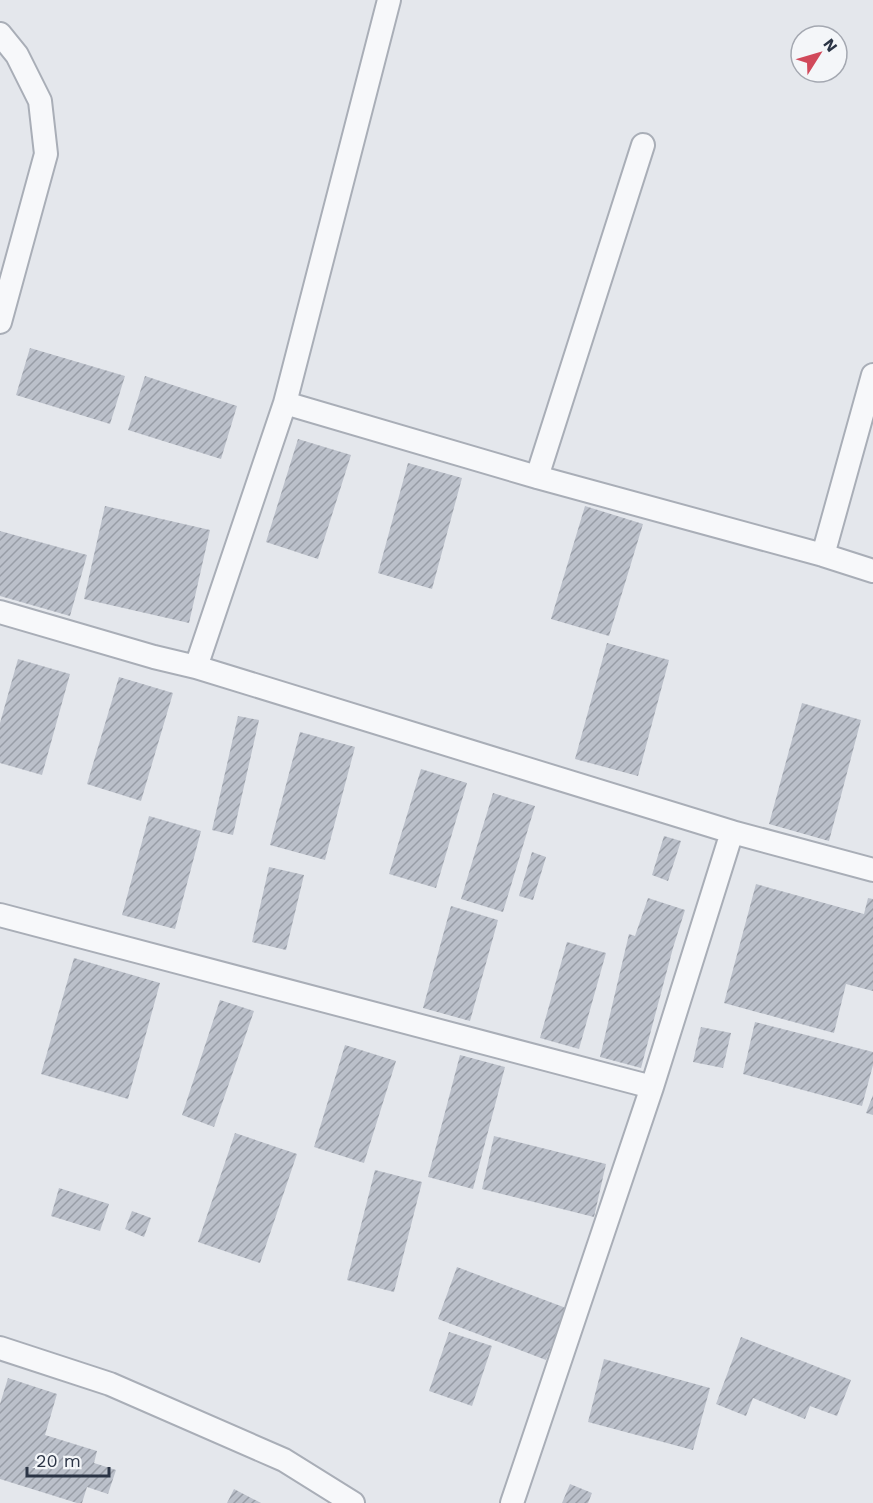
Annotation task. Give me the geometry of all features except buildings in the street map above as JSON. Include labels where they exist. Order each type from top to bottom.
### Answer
[{"type":"street","points":[[196,667],[285,402],[389,0]]},
{"type":"street","points":[[0,34],[17,55],[40,101],[46,154],[0,322]]},
{"type":"street","points":[[537,477],[644,145]]},
{"type":"street","points":[[823,555],[873,375]]},
{"type":"street","points":[[285,402],[537,477],[823,555],[873,571]]},
{"type":"street","points":[[0,612],[196,667],[732,832],[873,870]]},
{"type":"street","points":[[512,1503],[652,1087],[732,832]]},
{"type":"street","points":[[0,915],[652,1087]]},
{"type":"street","points":[[0,1348],[110,1384],[273,1455],[353,1503]]}]
